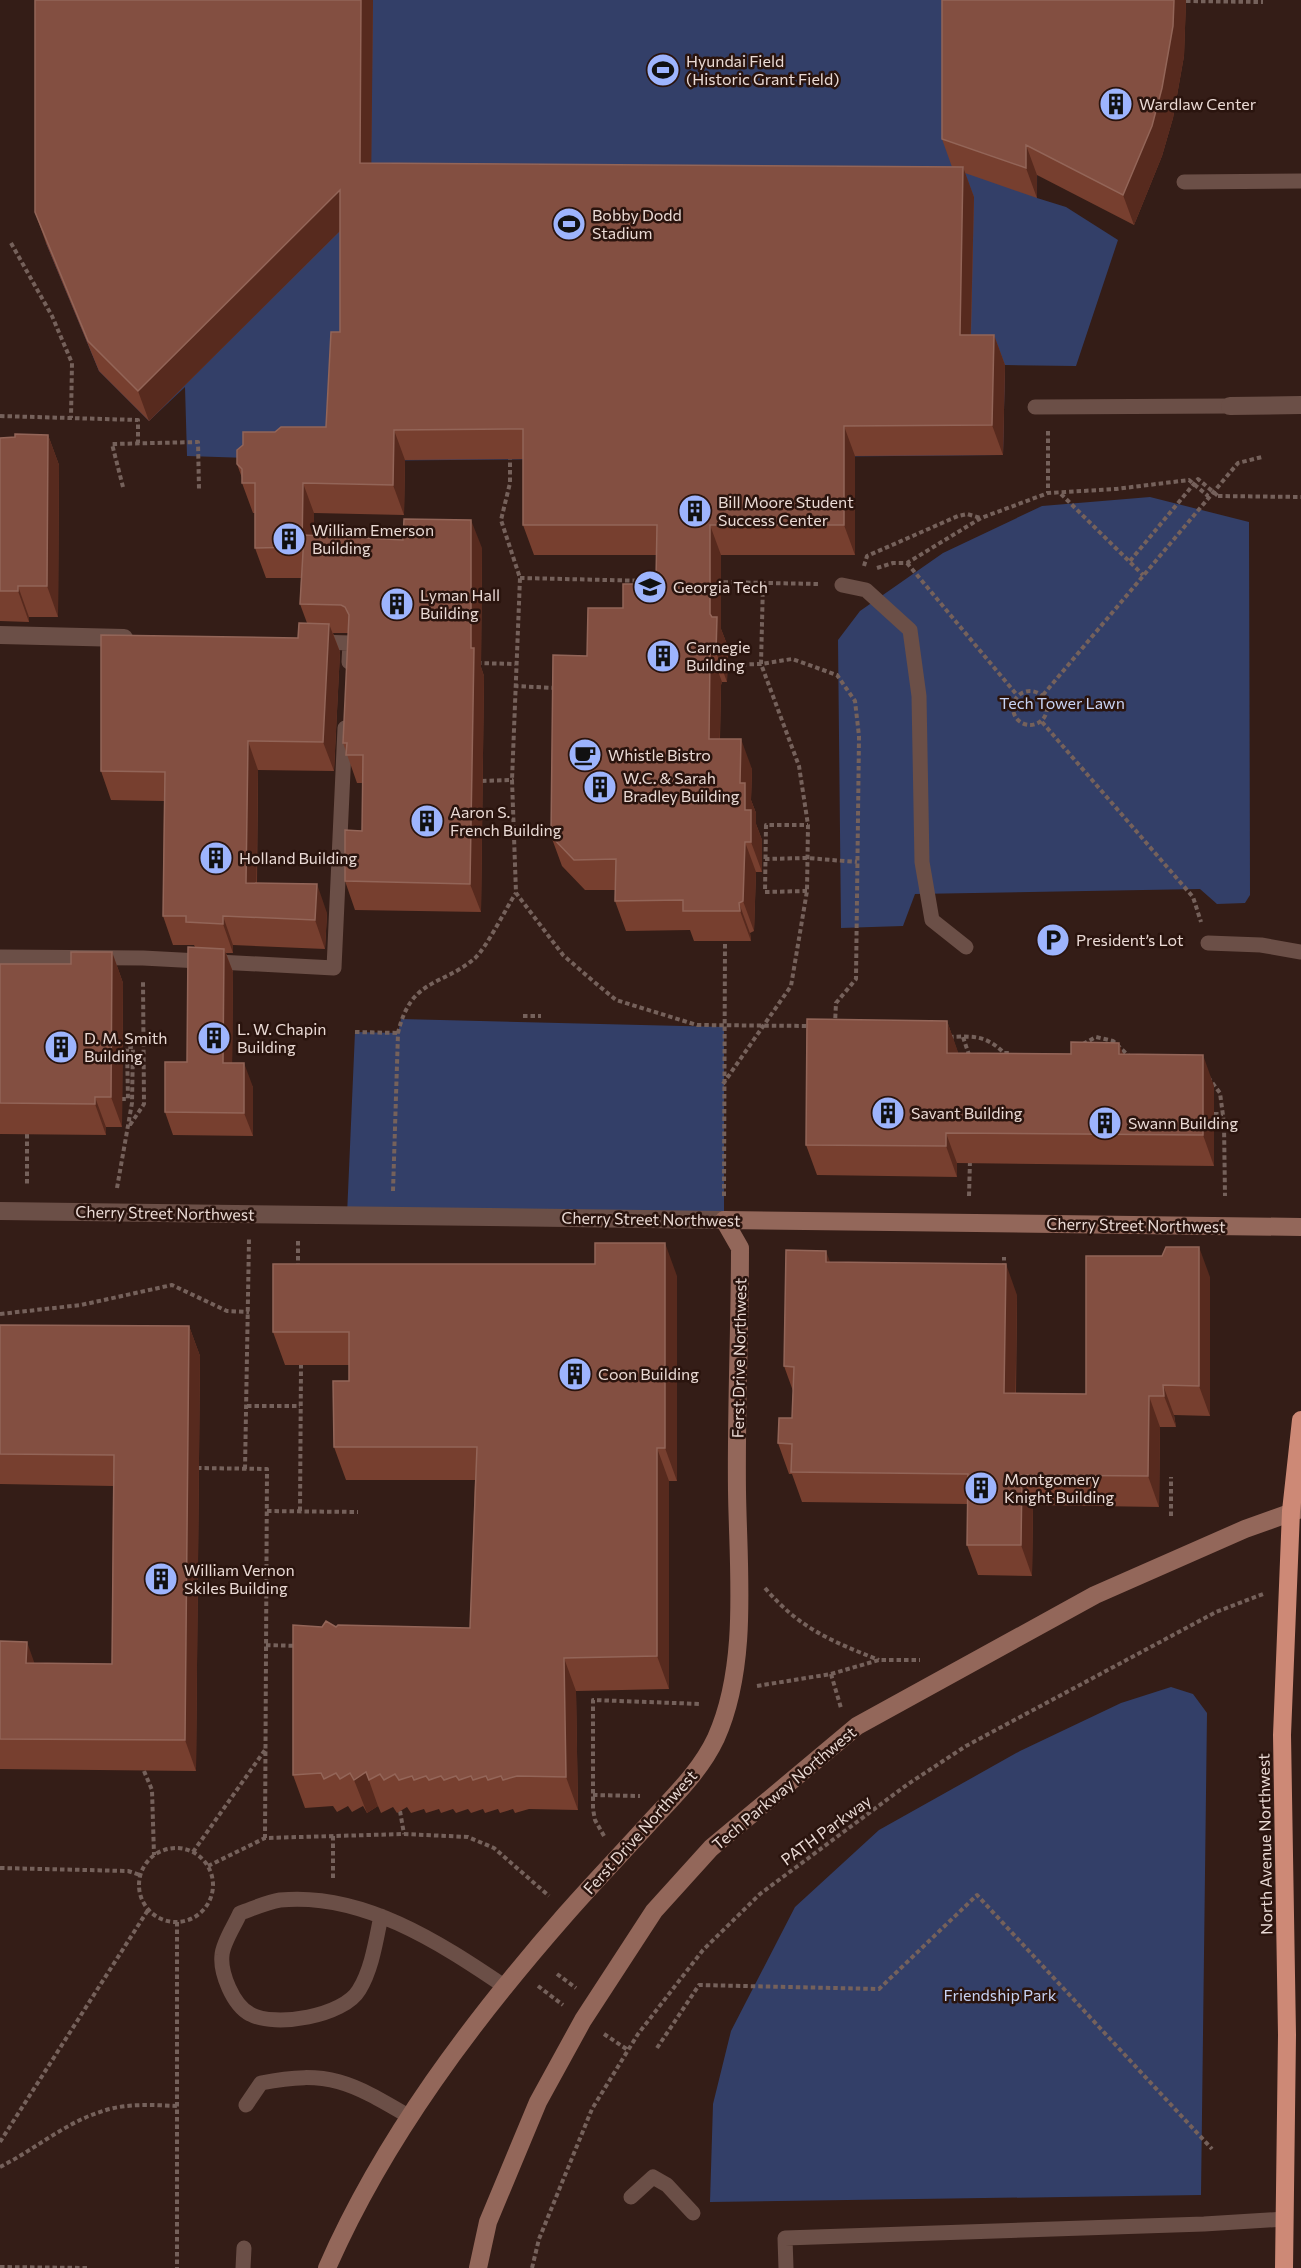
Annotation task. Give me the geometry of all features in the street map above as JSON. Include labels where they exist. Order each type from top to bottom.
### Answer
[{"type":"highway","name":"North Avenue Northwest","points":[[1284,2268],[1294,2035],[1282,1804],[1286,1586],[1296,1510],[1301,1420]]},
{"type":"street","points":[[1230,406],[1301,405]]},
{"type":"street","points":[[0,635],[138,638]]},
{"type":"street","name":"Cherry Street Northwest","points":[[0,1211],[1301,1227]]},
{"type":"street","name":"Ferst Drive Northwest","points":[[327,2268],[342,2234],[410,2117],[504,1986],[567,1912],[693,1776],[716,1737],[731,1685],[740,1556],[737,1493],[740,1248],[724,1220]]},
{"type":"street","name":"Tech Parkway Northwest","points":[[478,2268],[488,2223],[538,2102],[593,2000],[654,1911],[711,1848],[857,1726],[1095,1595],[1296,1510]]},
{"type":"lane","points":[[1184,182],[1301,181]]},
{"type":"lane","points":[[1035,406],[1230,406]]},
{"type":"lane","points":[[842,585],[866,590],[910,630],[919,696],[922,862],[932,920],[966,947]]},
{"type":"lane","points":[[303,642],[350,643],[348,674]]},
{"type":"lane","points":[[0,957],[143,958],[334,968],[346,709]]},
{"type":"lane","points":[[1208,943],[1261,945],[1301,952]]},
{"type":"lane","points":[[381,1916],[371,1958],[359,1992],[327,2014],[285,2021],[249,2014],[226,1986],[221,1954],[240,1913],[279,1900],[331,1903],[381,1916],[458,1955],[504,1986]]},
{"type":"lane","points":[[246,2104],[261,2083],[290,2077],[323,2077],[356,2085],[410,2117]]},
{"type":"lane","points":[[631,2198],[653,2177],[667,2185],[693,2213]]},
{"type":"lane","points":[[786,2268],[785,2238],[1204,2224],[1285,2219]]},
{"type":"lane","points":[[243,2268],[244,2248]]},
{"type":"path","points":[[1186,1],[1263,2]]},
{"type":"path","points":[[11,243],[52,316],[72,363],[71,418]]},
{"type":"path","points":[[0,416],[138,420],[138,443]]},
{"type":"path","points":[[1048,432],[1048,493]]},
{"type":"path","points":[[123,487],[112,444],[198,442],[199,489]]},
{"type":"path","points":[[392,1216],[398,1033],[401,1019],[422,988],[475,959],[516,893],[512,780],[520,578],[501,519],[510,483],[510,449]]},
{"type":"path","points":[[1043,695],[1238,463],[1262,457]]},
{"type":"path","points":[[1130,561],[1198,479],[1218,496],[1301,497]]},
{"type":"path","points":[[893,563],[907,563],[981,518],[1048,493],[1061,494],[1189,480],[1208,496]]},
{"type":"path","points":[[1061,494],[1143,575]]},
{"type":"path","points":[[867,556],[958,516],[967,514],[981,518]]},
{"type":"path","points":[[907,563],[1017,695]]},
{"type":"path","points":[[520,578],[658,581]]},
{"type":"path","points":[[705,582],[842,585]]},
{"type":"path","points":[[723,1084],[791,986],[807,891],[808,825],[799,765],[761,664],[763,583]]},
{"type":"path","points":[[727,665],[761,664],[792,659],[837,675],[855,701],[859,736],[856,979],[836,1003],[835,1025]]},
{"type":"path","points":[[473,663],[515,664]]},
{"type":"path","points":[[514,686],[555,686],[555,696]]},
{"type":"path","points":[[1030,690],[1043,695],[1048,708],[1042,722],[1030,727],[1017,721],[1012,708],[1017,695],[1030,690]]},
{"type":"path","points":[[1042,722],[1193,897],[1208,943]]},
{"type":"path","points":[[482,781],[512,780]]},
{"type":"path","points":[[807,891],[765,892],[764,859],[766,825],[808,825]]},
{"type":"path","points":[[764,859],[807,858],[857,862]]},
{"type":"path","points":[[516,893],[563,955],[616,1000],[697,1025],[819,1026]]},
{"type":"path","points":[[724,1220],[725,941]]},
{"type":"path","points":[[128,1128],[144,1104],[143,958]]},
{"type":"path","points":[[523,1016],[541,1016]]},
{"type":"path","points":[[827,1025],[845,1025]]},
{"type":"path","points":[[355,1032],[398,1033]]},
{"type":"path","points":[[942,1038],[977,1035],[1004,1053],[1016,1054]]},
{"type":"path","points":[[963,1037],[969,1055],[975,1061]]},
{"type":"path","points":[[1077,1048],[1096,1037],[1113,1041],[1128,1057],[1140,1057]]},
{"type":"path","points":[[112,1212],[132,1103],[133,1047],[127,1047],[128,1100],[122,1100]]},
{"type":"path","points":[[993,1052],[999,1048]]},
{"type":"path","points":[[1204,1075],[1212,1079],[1220,1093],[1223,1114],[1225,1196]]},
{"type":"path","points":[[1214,1114],[1223,1114]]},
{"type":"path","points":[[27,1134],[27,1211]]},
{"type":"path","points":[[969,1196],[970,1154]]},
{"type":"path","points":[[298,1272],[299,1214]]},
{"type":"path","points":[[245,1469],[249,1252]]},
{"type":"path","points":[[1004,1257],[1004,1276]]},
{"type":"path","points":[[0,1314],[81,1305],[172,1285],[227,1311],[249,1312]]},
{"type":"path","points":[[300,1511],[301,1365]]},
{"type":"path","points":[[247,1406],[300,1406]]},
{"type":"path","points":[[197,1468],[267,1469],[264,1838]]},
{"type":"path","points":[[1171,1477],[1171,1516]]},
{"type":"path","points":[[267,1511],[358,1512]]},
{"type":"path","points":[[740,1556],[777,1602],[811,1631],[879,1660]]},
{"type":"path","name":"PATH Parkway","points":[[532,2268],[539,2239],[592,2109],[638,2034],[703,1950],[760,1894],[908,1784],[976,1740],[1216,1612],[1286,1586]]},
{"type":"path","points":[[266,1645],[308,1646]]},
{"type":"path","points":[[731,1685],[748,1687],[775,1684],[831,1674],[879,1660],[921,1660]]},
{"type":"path","points":[[831,1674],[841,1708]]},
{"type":"path","points":[[593,1809],[593,1700],[726,1706]]},
{"type":"path","points":[[192,1852],[266,1750]]},
{"type":"path","points":[[144,1771],[152,1790],[154,1855]]},
{"type":"path","points":[[593,1795],[610,1796]]},
{"type":"path","points":[[400,1811],[404,1834]]},
{"type":"path","points":[[208,1866],[264,1838],[404,1834],[468,1837],[494,1848],[567,1912]]},
{"type":"path","points":[[331,1903],[333,1836]]},
{"type":"path","points":[[172,1848],[192,1852],[208,1866],[212,1879],[212,1891],[208,1903],[200,1913],[177,1922],[166,1921],[148,1910],[139,1888],[140,1875],[145,1864],[154,1855],[172,1848]]},
{"type":"path","points":[[0,1868],[128,1871],[140,1875]]},
{"type":"path","points":[[657,2048],[699,1985],[879,1989],[977,1895],[1212,2149]]},
{"type":"path","points":[[0,2142],[148,1910]]},
{"type":"path","points":[[177,1922],[177,2268]]},
{"type":"path","points":[[557,1974],[580,1991]]},
{"type":"path","points":[[0,2167],[60,2132],[104,2110],[146,2105],[178,2106]]},
{"type":"path","points":[[0,2267],[87,2268]]},
{"type":"green space","name":"Bobby Dodd Stadium","points":[[46,0],[1038,0],[1037,198],[1066,207],[1118,240],[1076,366],[1005,365],[1003,455],[336,461],[187,456],[185,387],[149,421],[99,371],[46,243]]},
{"type":"green space","name":"Tech Tower Lawn","points":[[1150,497],[1249,522],[1250,895],[1245,903],[1217,904],[1200,889],[915,894],[903,926],[841,928],[838,640],[860,611],[943,553],[1042,506]]},
{"type":"green space","points":[[401,1019],[724,1027],[724,1220],[347,1215],[355,1032],[398,1033]]},
{"type":"green space","name":"Friendship Park","points":[[1171,1687],[1193,1694],[1207,1713],[1201,2195],[710,2202],[713,2104],[731,2031],[795,1907],[879,1830],[1020,1751],[1121,1703]]},
{"type":"building","name":"Bobby Dodd Stadium","points":[[35,0],[361,0],[360,163],[963,167],[960,335],[994,335],[992,425],[844,426],[844,525],[710,525],[710,614],[712,617],[717,617],[716,652],[711,652],[710,655],[709,739],[741,739],[740,783],[745,783],[745,810],[751,810],[751,842],[745,842],[743,901],[739,903],[740,911],[683,911],[683,900],[615,901],[616,859],[574,860],[551,836],[553,655],[587,656],[588,608],[623,608],[623,584],[646,584],[646,579],[656,579],[657,525],[523,525],[523,429],[394,430],[393,485],[303,483],[302,547],[255,548],[255,483],[242,483],[242,469],[237,464],[237,450],[243,445],[243,432],[275,432],[281,427],[326,427],[331,332],[340,332],[340,190],[138,391],[88,341],[35,212]]},
{"type":"building","points":[[942,0],[1174,0],[1173,26],[1162,88],[1152,126],[1123,195],[1026,145],[1026,168],[942,139]]},
{"type":"building","points":[[15,434],[48,435],[47,586],[18,586],[18,591],[0,591],[0,438],[15,437]]},
{"type":"building","points":[[404,519],[471,520],[471,648],[474,648],[470,884],[345,881],[345,830],[362,831],[363,755],[346,755],[347,743],[343,743],[349,615],[345,607],[341,605],[300,604],[304,535],[403,540]]},
{"type":"building","points":[[299,623],[329,624],[323,742],[248,741],[246,883],[317,884],[315,920],[223,916],[223,924],[186,922],[186,916],[163,916],[165,772],[101,771],[101,635],[298,638]]},
{"type":"building","points":[[188,947],[224,949],[223,1063],[244,1063],[244,1113],[165,1112],[165,1062],[187,1062]]},
{"type":"building","name":"D. M. Smith Building","points":[[71,952],[112,952],[111,1097],[95,1097],[95,1104],[0,1103],[0,964],[71,964]]},
{"type":"building","points":[[807,1019],[947,1021],[947,1053],[1071,1054],[1071,1042],[1119,1043],[1119,1054],[1203,1055],[1203,1135],[946,1133],[946,1146],[806,1145]]},
{"type":"building","points":[[595,1243],[665,1243],[665,1448],[657,1448],[657,1656],[564,1658],[566,1777],[517,1776],[503,1780],[501,1776],[488,1780],[486,1776],[473,1780],[471,1776],[459,1780],[456,1776],[444,1780],[441,1776],[429,1780],[426,1776],[414,1780],[412,1776],[399,1780],[395,1774],[384,1780],[380,1774],[369,1780],[366,1772],[354,1780],[350,1773],[340,1779],[336,1773],[324,1779],[321,1773],[293,1775],[293,1625],[322,1627],[326,1621],[336,1627],[338,1625],[470,1628],[477,1447],[334,1447],[333,1381],[349,1381],[349,1332],[273,1332],[273,1264],[595,1264]]},
{"type":"building","points":[[1166,1247],[1199,1247],[1199,1386],[1163,1385],[1164,1396],[1149,1396],[1148,1476],[1022,1475],[1021,1545],[967,1545],[968,1474],[791,1472],[792,1444],[778,1443],[779,1418],[792,1418],[794,1367],[784,1366],[786,1250],[826,1251],[826,1262],[1006,1264],[1004,1393],[1086,1394],[1086,1256],[1162,1256]]},
{"type":"building","name":"William Vernon Skiles Building","points":[[0,1325],[189,1326],[185,1740],[0,1739],[0,1641],[27,1642],[26,1663],[112,1664],[114,1455],[0,1454]]},
{"type":"place","name":"Hyundai Field (Historic Grant Field)","points":[[663,70]]},
{"type":"place","name":"Wardlaw Center","points":[[1116,104]]},
{"type":"place","name":"Bobby Dodd Stadium","points":[[569,224]]},
{"type":"place","name":"Bill Moore Student Success Center","points":[[695,511]]},
{"type":"place","name":"William Emerson Building","points":[[289,539]]},
{"type":"place","name":"Georgia Tech","points":[[650,587]]},
{"type":"place","name":"Lyman Hall Building","points":[[397,604]]},
{"type":"place","name":"Carnegie Building","points":[[663,656]]},
{"type":"place","name":"Whistle Bistro","points":[[585,755]]},
{"type":"place","name":"W.C. & Sarah Bradley Building","points":[[600,787]]},
{"type":"place","name":"Aaron S. French Building","points":[[427,821]]},
{"type":"place","name":"Holland Building","points":[[216,858]]},
{"type":"place","name":"President’s Lot","points":[[1053,940]]},
{"type":"place","name":"L. W. Chapin Building","points":[[214,1038]]},
{"type":"place","name":"D. M. Smith Building","points":[[61,1047]]},
{"type":"place","name":"Savant Building","points":[[888,1113]]},
{"type":"place","name":"Swann Building","points":[[1105,1123]]},
{"type":"place","name":"Coon Building","points":[[575,1374]]},
{"type":"place","name":"Montgomery Knight Building","points":[[981,1488]]},
{"type":"place","name":"William Vernon Skiles Building","points":[[161,1579]]}]
